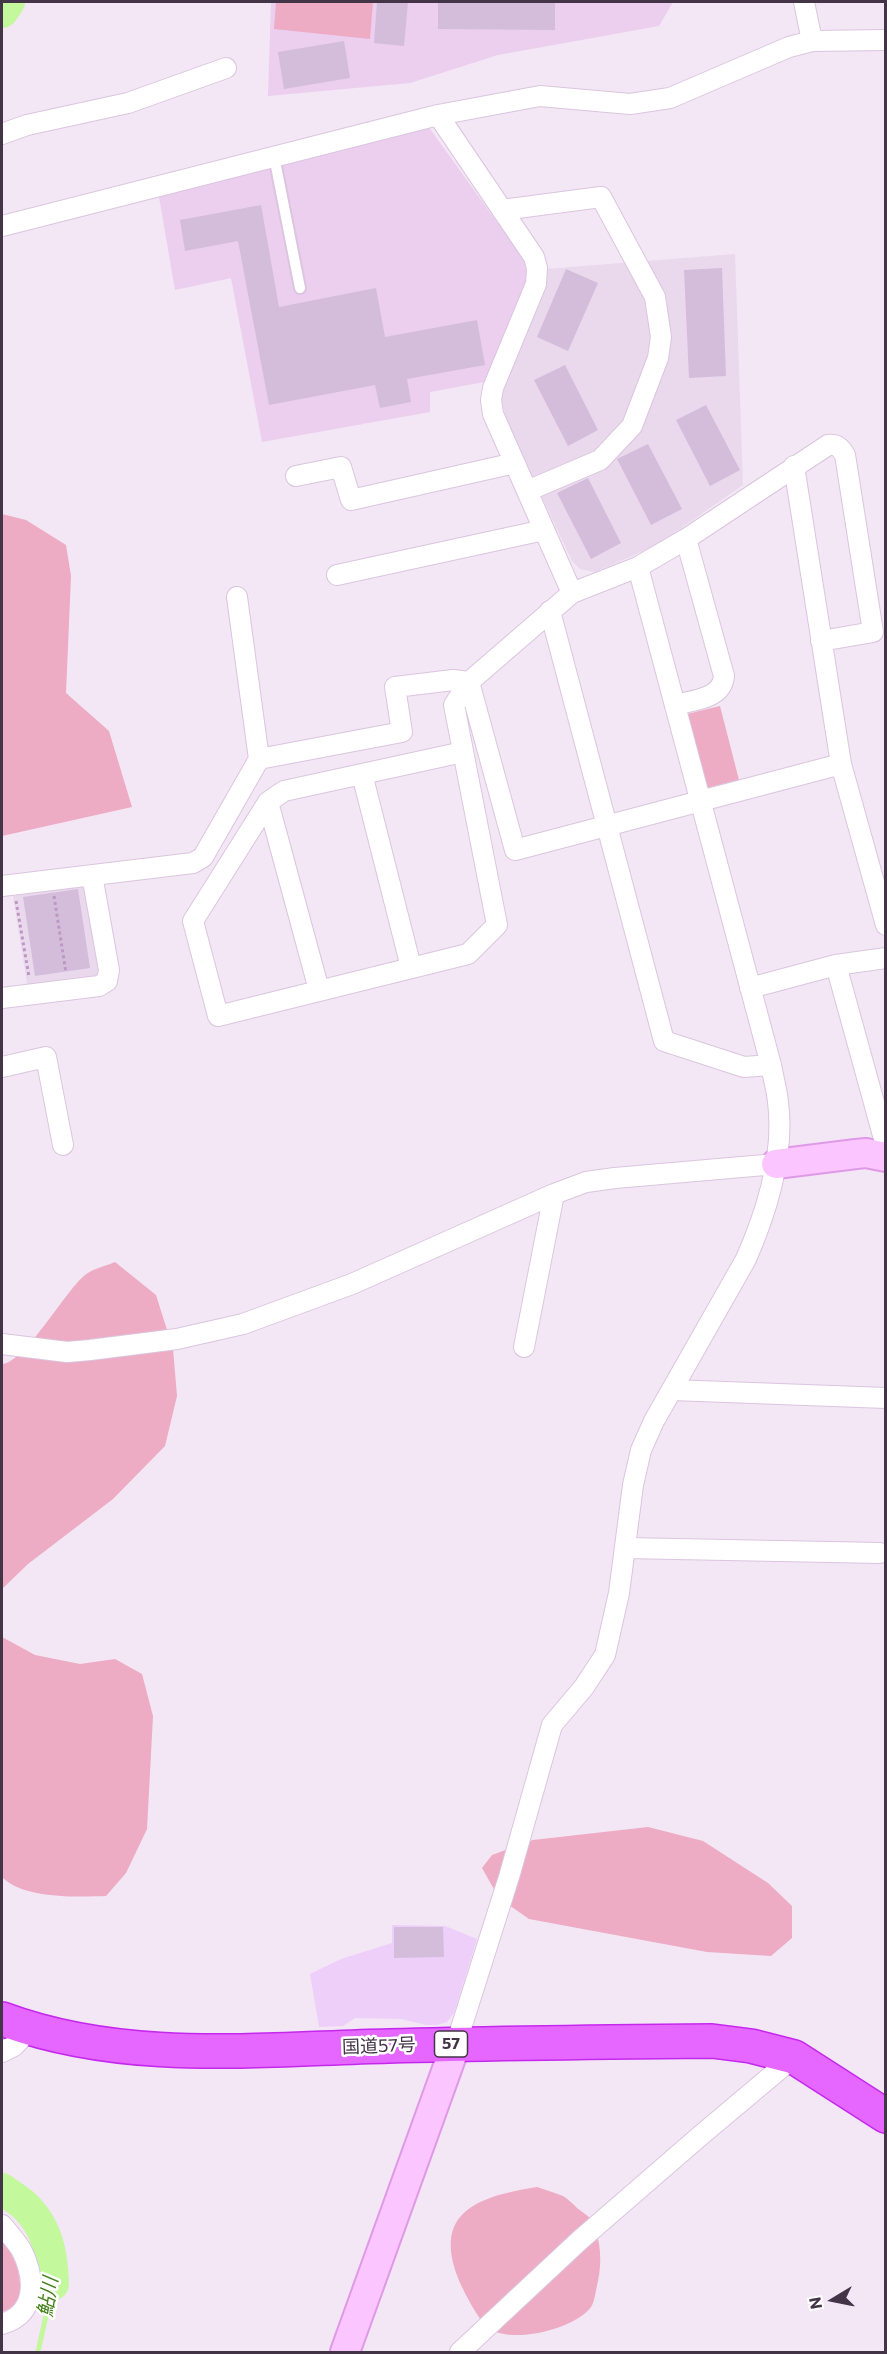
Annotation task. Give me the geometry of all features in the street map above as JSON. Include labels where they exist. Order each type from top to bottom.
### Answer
[{"type":"highway","name":"国道57号","points":[[16,2024],[136,2049],[187,2052],[456,2044],[712,2042],[751,2046],[794,2057],[885,2116]]},
{"type":"street","points":[[804,2],[812,41]]},
{"type":"street","points":[[2,226],[438,115],[540,96],[630,104],[670,98],[789,47],[812,41],[885,40]]},
{"type":"street","points":[[2,134],[27,125],[128,103],[226,68]]},
{"type":"street","points":[[438,115],[534,257],[537,268],[536,284],[493,388],[491,400],[493,414],[572,593]]},
{"type":"street","points":[[502,210],[602,197],[655,297],[662,337],[658,358],[632,426],[600,460],[527,491]]},
{"type":"street","points":[[464,752],[284,791],[268,802],[193,921],[218,1016],[468,954],[497,925],[464,752],[454,705],[469,682],[572,593],[638,567],[686,539],[794,466],[828,445],[834,444],[845,455],[873,632],[821,641]]},
{"type":"street","points":[[296,476],[340,467],[351,500],[515,463]]},
{"type":"street","points":[[794,466],[841,764],[885,925]]},
{"type":"street","points":[[337,575],[544,531]]},
{"type":"street","points":[[675,705],[714,694],[723,684],[724,676],[686,539]]},
{"type":"street","points":[[345,2352],[456,2044],[552,1725],[584,1687],[605,1655],[619,1593],[633,1485],[641,1450],[746,1259],[758,1233],[776,1164],[780,1126],[771,1065],[638,567]]},
{"type":"street","points":[[8,886],[193,863],[202,857],[259,759],[237,597]]},
{"type":"street","points":[[550,610],[664,1041],[744,1067],[771,1065]]},
{"type":"street","points":[[259,759],[402,732],[395,687],[453,680],[469,682]]},
{"type":"street","points":[[469,682],[515,850],[841,764]]},
{"type":"street","points":[[362,774],[411,967]]},
{"type":"street","points":[[268,802],[318,990]]},
{"type":"street","points":[[2,998],[99,986],[107,981],[109,976],[92,874]]},
{"type":"street","points":[[750,988],[836,965],[885,958]]},
{"type":"street","points":[[836,965],[885,1146]]},
{"type":"street","points":[[2,1067],[46,1058],[63,1145]]},
{"type":"street","points":[[2,1344],[67,1352],[177,1339],[243,1324],[352,1284],[586,1182],[856,1154],[876,1154],[885,1157]]},
{"type":"street","points":[[524,1347],[554,1194]]},
{"type":"street","points":[[672,1390],[885,1398]]},
{"type":"street","points":[[625,1548],[880,1553]]},
{"type":"street","points":[[2,2052],[14,2046],[16,2024]]},
{"type":"street","points":[[460,2352],[580,2240],[794,2057]]},
{"type":"street","points":[[2,2226],[22,2252],[30,2287],[27,2309],[12,2321],[2,2324]]},
{"type":"lane","points":[[274,156],[300,288]]},
{"type":"path","points":[[51,880],[68,990]]},
{"type":"path","points":[[8,886],[32,994]]},
{"type":"shaded area","points":[[271,2],[673,2],[659,26],[498,55],[410,83],[268,96]]},
{"type":"shaded area","points":[[276,2],[373,2],[370,39],[274,29]]},
{"type":"shaded area","points":[[428,126],[522,257],[527,269],[525,288],[484,382],[430,392],[430,412],[262,442],[231,278],[175,290],[159,197]]},
{"type":"shaded area","points":[[735,254],[743,485],[657,545],[595,572],[580,569],[572,561],[507,423],[501,400],[502,389],[545,290],[546,269]]},
{"type":"shaded area","points":[[2,514],[26,520],[66,545],[71,576],[66,693],[109,731],[132,807],[2,836]]},
{"type":"shaded area","points":[[720,706],[739,780],[706,788],[687,714]]},
{"type":"shaded area","points":[[83,885],[89,888],[102,972],[98,977],[28,989],[13,896]]},
{"type":"shaded area","points":[[115,1262],[156,1295],[173,1349],[177,1396],[165,1446],[113,1499],[28,1564],[2,1589],[2,1364],[11,1361],[22,1352],[85,1275]]},
{"type":"shaded area","points":[[2,1637],[35,1655],[80,1664],[115,1659],[142,1674],[153,1716],[147,1829],[126,1873],[106,1896],[36,1893],[11,1884],[2,1877]]},
{"type":"shaded area","points":[[648,1827],[703,1841],[768,1883],[792,1906],[792,1938],[771,1956],[707,1952],[529,1919],[499,1898],[482,1868],[492,1855],[533,1840]]},
{"type":"shaded area","points":[[392,1925],[445,1926],[477,1939],[454,2013],[447,2022],[437,2025],[426,2025],[401,2019],[355,2018],[343,2026],[319,2027],[310,1974],[341,1959],[392,1943]]},
{"type":"shaded area","points":[[537,2187],[563,2196],[592,2221],[598,2237],[600,2259],[594,2298],[591,2307],[583,2315],[558,2328],[528,2334],[500,2333],[490,2329],[482,2321],[462,2287],[453,2262],[451,2242],[455,2226],[464,2213],[477,2204],[514,2191]]},
{"type":"shaded area","points":[[2,2239],[17,2268],[21,2292],[20,2301],[2,2312]]},
{"type":"building","points":[[377,2],[408,2],[404,46],[374,43]]},
{"type":"building","points":[[438,2],[555,2],[555,30],[438,29]]},
{"type":"building","points":[[344,41],[350,78],[284,89],[278,52]]},
{"type":"building","points":[[261,205],[279,307],[376,288],[385,337],[477,320],[485,365],[407,379],[411,402],[380,408],[375,385],[269,405],[238,241],[185,251],[180,220]]},
{"type":"building","points":[[722,268],[726,376],[689,378],[684,270]]},
{"type":"building","points":[[566,269],[598,283],[568,351],[537,337]]},
{"type":"building","points":[[565,365],[598,430],[568,446],[534,380]]},
{"type":"building","points":[[706,405],[740,470],[710,486],[676,420]]},
{"type":"building","points":[[648,444],[682,509],[651,525],[617,459]]},
{"type":"building","points":[[588,478],[621,543],[591,559],[557,493]]},
{"type":"building","points":[[78,889],[90,968],[35,976],[23,897]]},
{"type":"building","points":[[394,1927],[443,1927],[444,1957],[394,1958]]},
{"type":"waterway","name":"鮎川","points":[[2,12],[9,2]]},
{"type":"waterway","name":"鮎川","points":[[2,2189],[25,2206],[40,2226],[48,2244],[53,2284]]},
{"type":"waterway","name":"鮎川","points":[[38,2352],[53,2284]]}]
